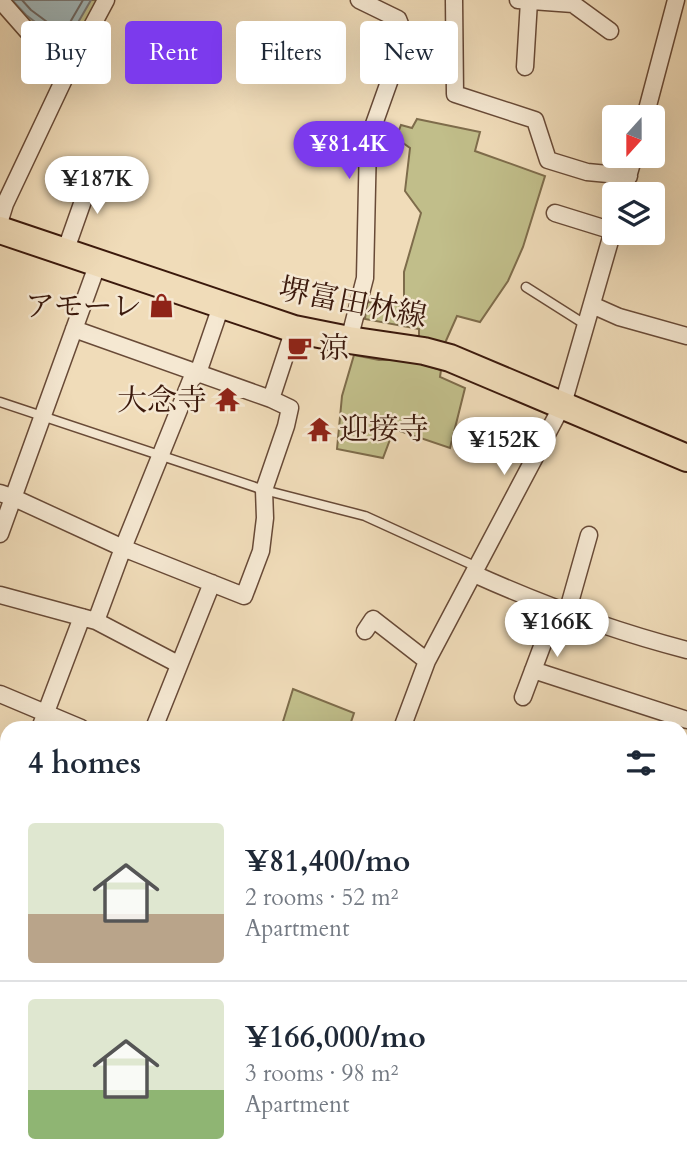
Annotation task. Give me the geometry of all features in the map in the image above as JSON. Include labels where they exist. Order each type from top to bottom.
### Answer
[{"type":"main road","name":"堺富田林線","points":[[0,230],[294,329],[424,351],[450,358],[687,457]]},
{"type":"street","points":[[95,21],[106,0]]},
{"type":"street","points":[[359,0],[399,21]]},
{"type":"street","points":[[454,0],[454,21]]},
{"type":"street","points":[[518,0],[573,4],[610,31]]},
{"type":"street","points":[[648,105],[676,0]]},
{"type":"street","points":[[0,1],[21,25]]},
{"type":"street","points":[[525,67],[529,1]]},
{"type":"street","points":[[0,220],[62,84]]},
{"type":"street","points":[[349,340],[365,278],[368,141],[388,84]]},
{"type":"street","points":[[455,84],[455,94],[536,120],[548,160],[587,172],[629,176]]},
{"type":"street","points":[[65,252],[79,194],[95,167]]},
{"type":"street","points":[[627,182],[631,168]]},
{"type":"street","points":[[555,213],[602,226]]},
{"type":"street","points":[[405,721],[427,662],[563,404],[609,245]]},
{"type":"street","points":[[0,534],[6,495],[43,416],[98,264]]},
{"type":"street","points":[[592,305],[619,317],[687,336]]},
{"type":"street","points":[[0,694],[43,721],[123,548],[191,380],[198,373],[222,306]]},
{"type":"street","points":[[6,495],[123,548],[244,596],[261,551],[265,518],[264,489],[290,408],[74,329]]},
{"type":"street","points":[[271,399],[294,329]]},
{"type":"street","points":[[523,697],[562,611],[589,536]]},
{"type":"street","points":[[476,570],[527,597],[562,611],[651,641],[687,650]]},
{"type":"street","points":[[156,721],[212,583]]},
{"type":"street","points":[[0,595],[89,619],[178,664]]},
{"type":"street","points":[[365,631],[373,619],[427,662]]},
{"type":"street","points":[[533,670],[684,718]]},
{"type":"lane","points":[[526,287],[586,325]]},
{"type":"lane","points":[[0,402],[161,457],[264,489],[365,516],[476,570]]},
{"type":"shaded area","points":[[7,0],[100,0],[86,21],[26,21]]},
{"type":"shaded area","points":[[417,119],[480,132],[475,151],[545,176],[523,247],[508,281],[480,322],[457,316],[445,343],[419,338],[419,329],[365,319],[367,302],[404,305],[404,272],[421,213],[405,191],[410,148],[396,138],[401,125],[412,128]]},
{"type":"shaded area","points":[[354,355],[379,360],[408,360],[441,370],[440,377],[465,388],[450,448],[394,429],[383,458],[337,449],[342,396]]},
{"type":"shaded area","points":[[293,689],[354,713],[351,721],[283,721]]},
{"type":"water","points":[[12,0],[91,0],[79,21],[34,21]]},
{"type":"place","name":"アモーレ","points":[[162,306]]},
{"type":"place","name":"涼","points":[[299,348]]},
{"type":"place","name":"大念寺","points":[[227,400]]},
{"type":"place","name":"迎接寺","points":[[319,429]]}]
